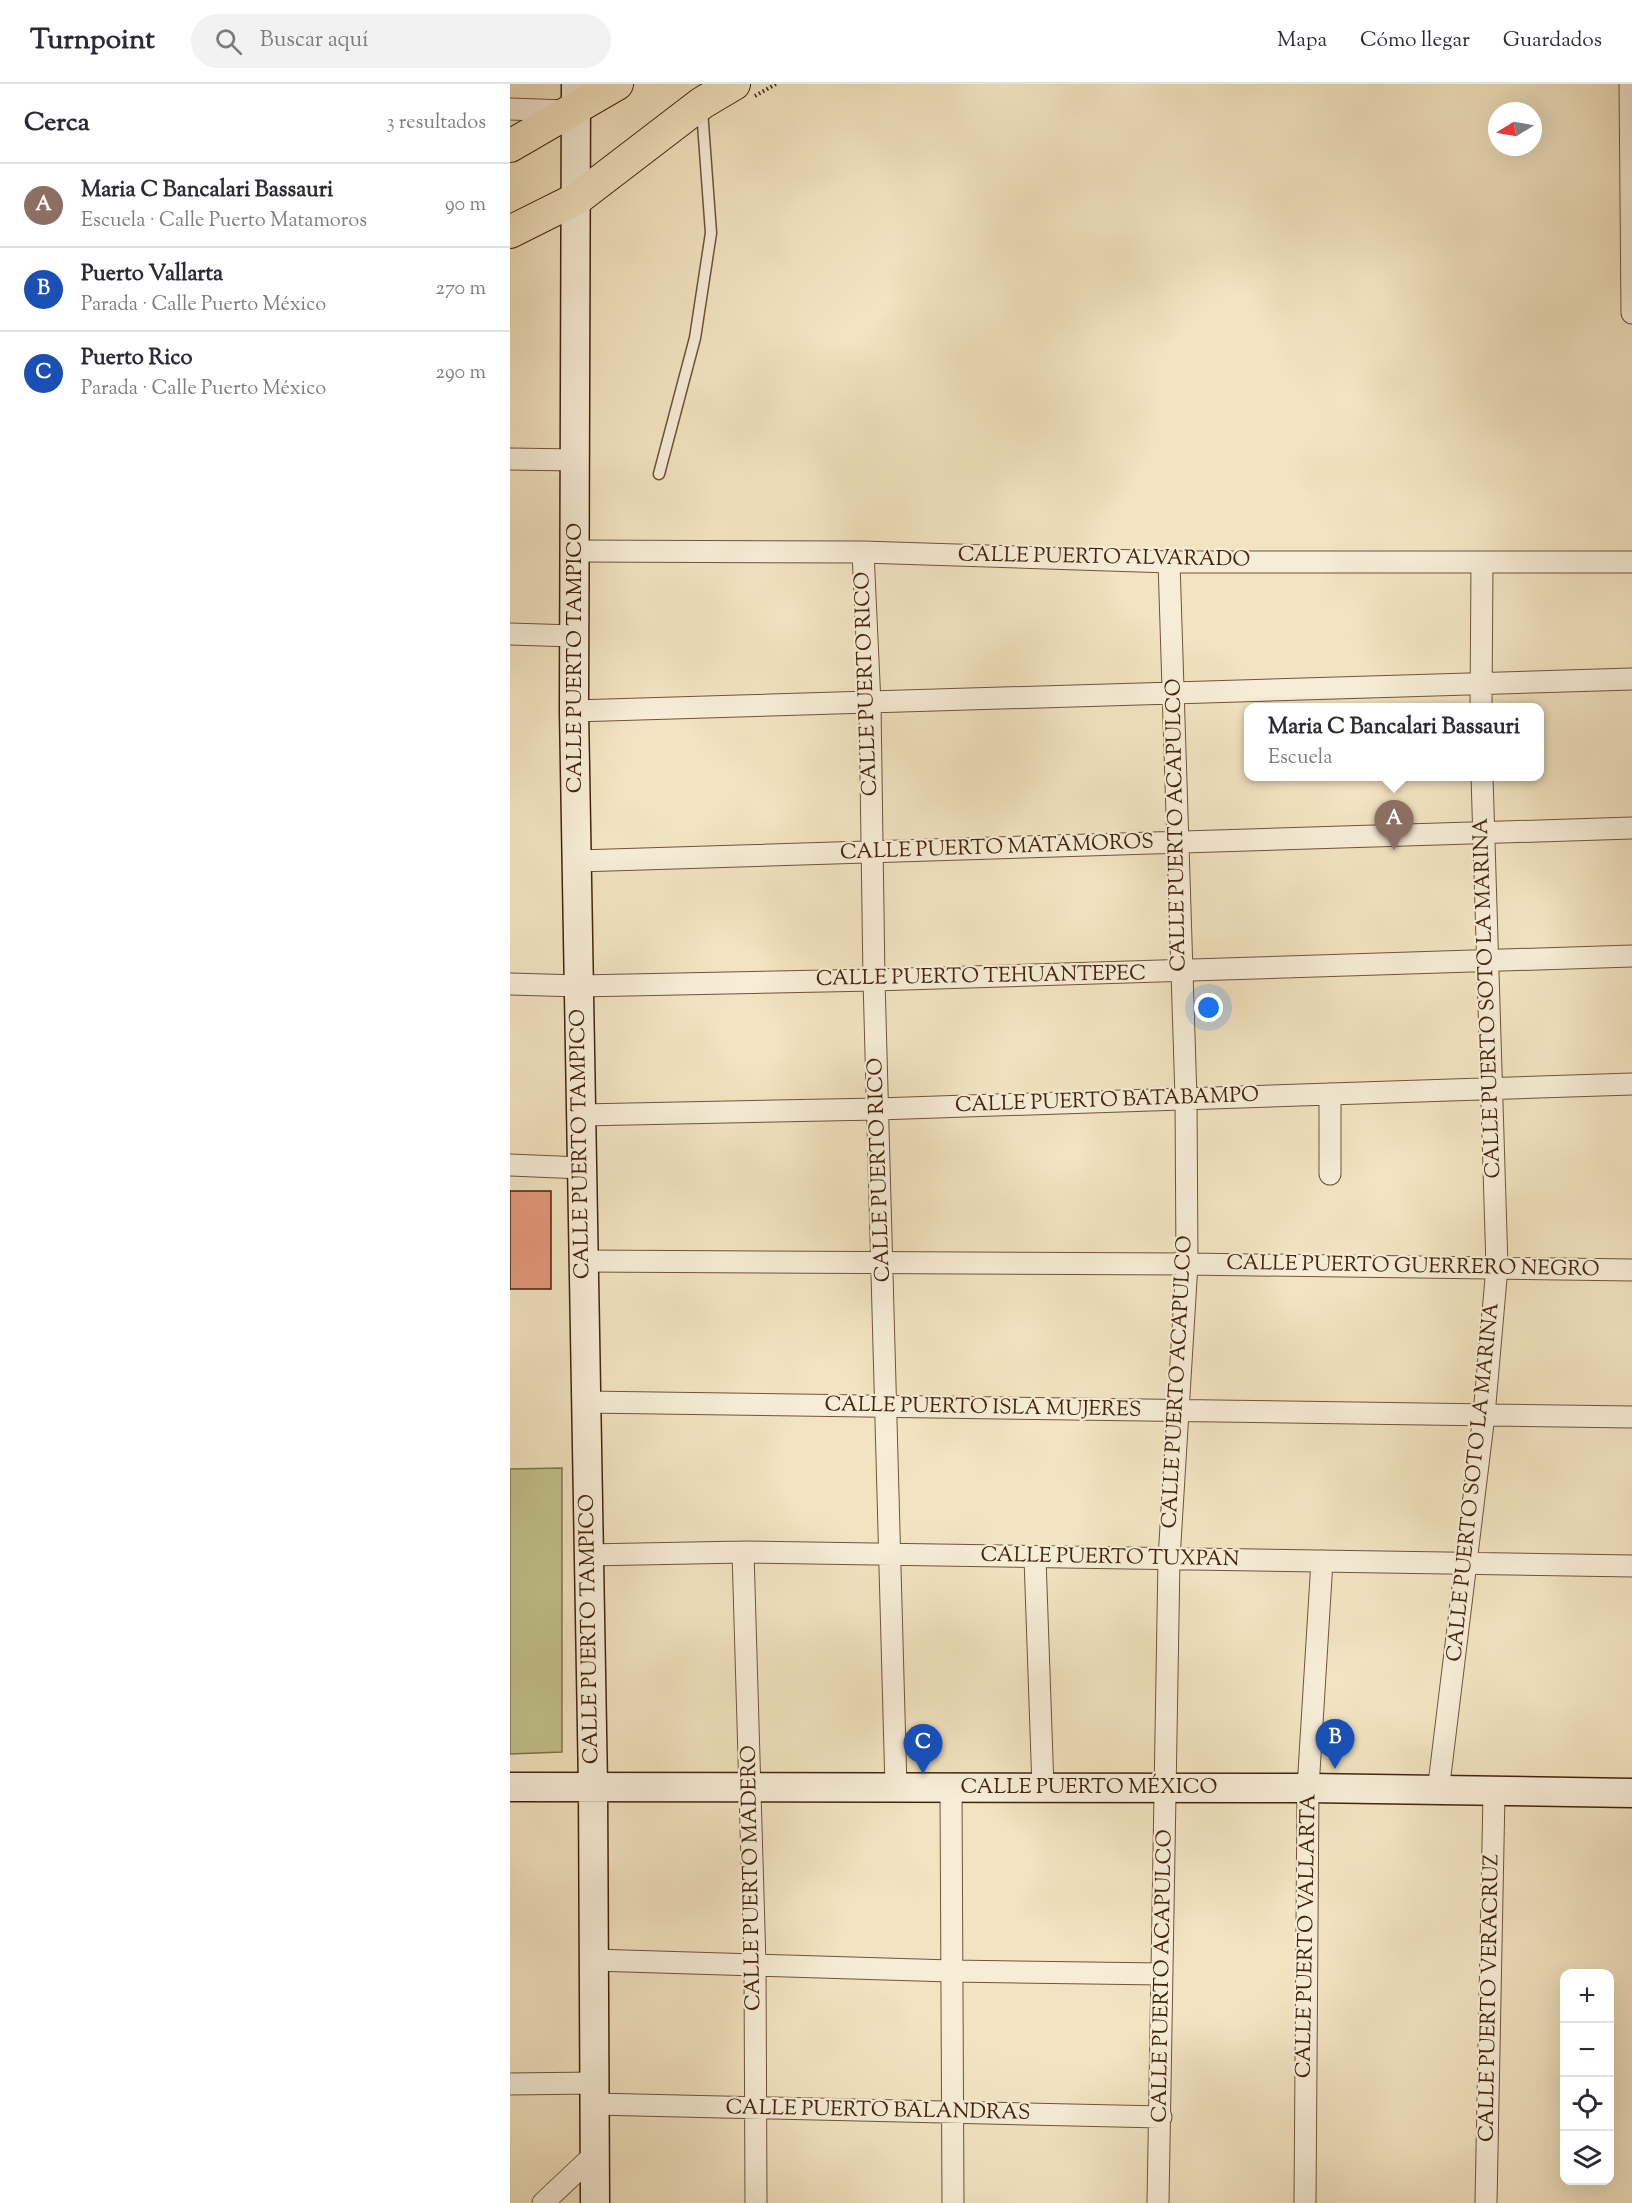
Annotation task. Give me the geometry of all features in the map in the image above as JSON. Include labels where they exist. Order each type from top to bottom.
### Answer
[{"type":"main road","points":[[510,146],[575,101],[617,84]]},
{"type":"main road","points":[[510,232],[578,198],[702,103],[734,84]]},
{"type":"street","points":[[1630,84],[1632,313]]},
{"type":"street","points":[[510,109],[575,101]]},
{"type":"street","name":"CALLE PUERTO TAMPICO","points":[[575,101],[578,198],[574,711],[587,1555],[593,1786],[595,2203]]},
{"type":"street","points":[[510,459],[575,460]]},
{"type":"street","name":"CALLE PUERTO ALVARADO","points":[[576,550],[863,552],[1170,562],[1632,562]]},
{"type":"street","name":"CALLE PUERTO RICO","points":[[863,552],[870,704],[874,980],[896,1788]]},
{"type":"street","name":"CALLE PUERTO ACAPULCO","points":[[1158,2203],[1169,1559],[1186,1264],[1186,1098],[1180,972],[1175,693],[1170,562]]},
{"type":"street","points":[[1481,703],[1482,562]]},
{"type":"street","points":[[510,634],[574,636]]},
{"type":"street","points":[[574,711],[870,704],[1480,682],[1632,679]]},
{"type":"street","name":"CALLE PUERTO SOTO LA MARINA","points":[[1438,1792],[1484,1415],[1497,1267],[1482,781]]},
{"type":"street","name":"CALLE PUERTO MATAMOROS","points":[[578,861],[1632,828]]},
{"type":"street","name":"CALLE PUERTO TEHUANTEPEC","points":[[510,984],[579,986],[874,980],[1632,956]]},
{"type":"street","name":"CALLE PUERTO BATABAMPO","points":[[581,1115],[878,1109],[1632,1084]]},
{"type":"street","points":[[1330,1094],[1330,1174]]},
{"type":"street","points":[[510,1165],[582,1168]]},
{"type":"street","name":"CALLE PUERTO GUERRERO NEGRO","points":[[582,1261],[1186,1264],[1632,1270]]},
{"type":"street","name":"CALLE PUERTO ISLA MUJERES","points":[[585,1402],[1632,1417]]},
{"type":"street","name":"CALLE PUERTO TUXPAN","points":[[587,1555],[743,1552],[1632,1566]]},
{"type":"street","name":"CALLE PUERTO MADERO","points":[[743,1552],[755,1964],[756,2203]]},
{"type":"street","points":[[1035,1558],[1044,1788]]},
{"type":"street","name":"CALLE PUERTO VALLARTA","points":[[1305,2203],[1308,1788],[1322,1561]]},
{"type":"street","name":"CALLE PUERTO MÉXICO","points":[[510,1787],[1308,1788],[1494,1793],[1632,1793]]},
{"type":"street","points":[[951,1788],[953,2203]]},
{"type":"street","name":"CALLE PUERTO VERACRUZ","points":[[1486,2203],[1494,1793]]},
{"type":"street","points":[[593,1960],[951,1971],[1162,1974]]},
{"type":"street","name":"CALLE PUERTO BALANDRAS","points":[[510,2084],[756,2109],[1161,2117]]},
{"type":"street","points":[[543,2203],[595,2154]]},
{"type":"lane","points":[[659,474],[695,338],[711,233],[702,103]]},
{"type":"green space","points":[[562,1468],[562,1752],[510,1754],[510,1469]]},
{"type":"building","points":[[510,1191],[551,1191],[551,1289],[510,1289]]},
{"type":"place","name":"Maria C Bancalari Bassauri","points":[[1394,850]]},
{"type":"place","name":"Puerto Vallarta","points":[[1335,1769]]},
{"type":"place","name":"Puerto Rico","points":[[923,1774]]}]
